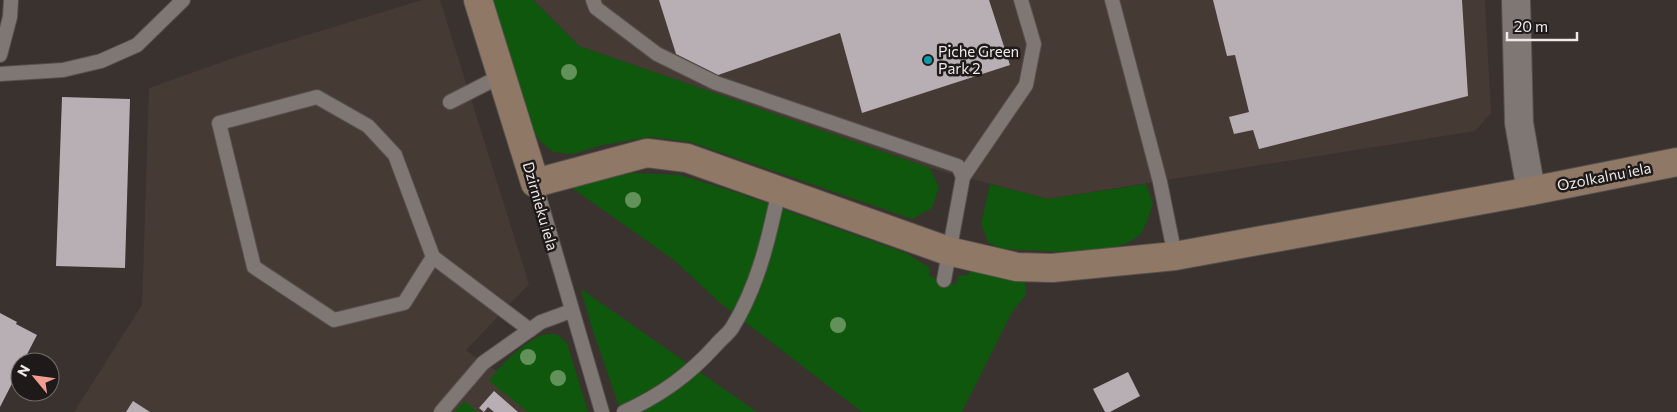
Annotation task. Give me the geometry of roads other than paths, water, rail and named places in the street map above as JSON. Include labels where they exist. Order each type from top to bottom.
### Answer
[{"type":"street","name":"Dzirnieku iela","points":[[478,0],[535,183]]},
{"type":"street","points":[[1516,0],[1519,122],[1531,191]]},
{"type":"street","name":"Ozolkalnu iela","points":[[535,183],[647,153],[687,158],[948,251],[1017,267],[1052,268],[1175,256],[1531,191],[1677,162]]},
{"type":"lane","points":[[0,55],[10,17],[11,0]]},
{"type":"lane","points":[[0,74],[63,70],[101,61],[137,44],[183,0]]},
{"type":"lane","points":[[593,0],[596,8],[657,54],[716,83],[958,166],[963,177]]},
{"type":"lane","points":[[944,280],[963,177],[1026,86],[1034,44],[1020,0]]},
{"type":"lane","points":[[1112,0],[1160,182],[1175,256]]},
{"type":"lane","points":[[450,102],[502,76]]},
{"type":"lane","points":[[434,257],[404,304],[334,320],[254,267],[219,123],[317,97],[368,126],[395,155],[434,257],[530,330]]},
{"type":"lane","name":"Dzirnieku iela","points":[[535,183],[602,412]]},
{"type":"lane","points":[[624,412],[676,383],[703,360],[731,329],[757,278],[770,234],[779,190]]},
{"type":"lane","points":[[440,412],[484,363],[541,322],[571,311]]},
{"type":"place","name":"Piche Green Park 2","points":[[928,60]]}]
